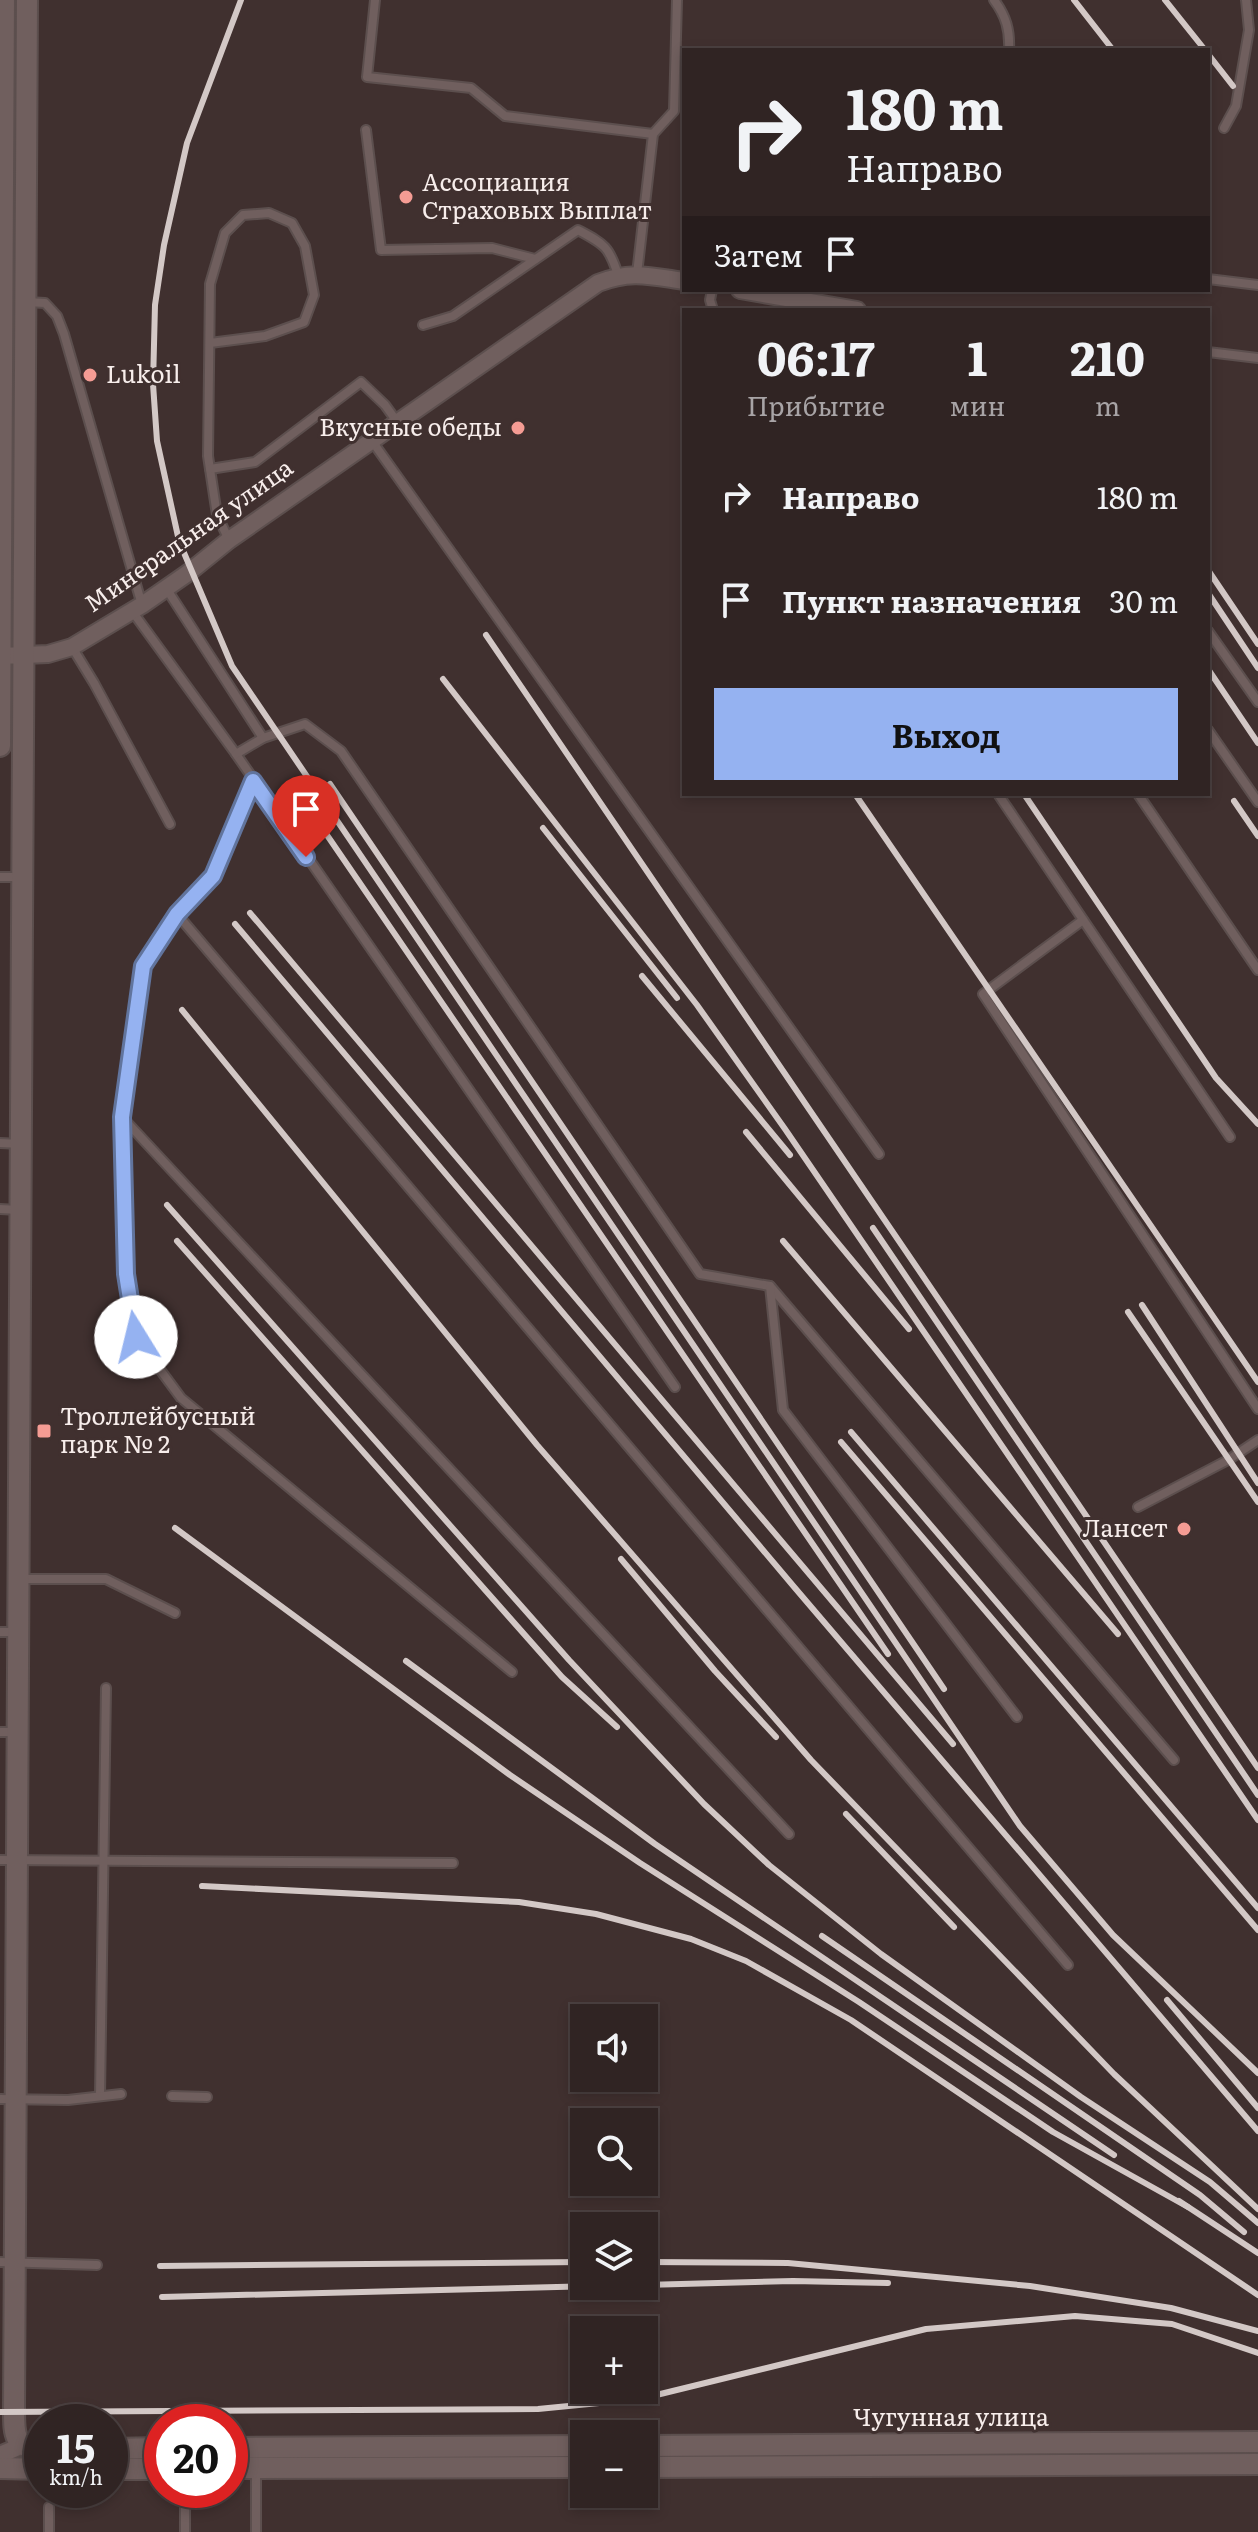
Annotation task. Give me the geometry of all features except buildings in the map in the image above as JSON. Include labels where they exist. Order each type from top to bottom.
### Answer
[{"type":"street","points":[[0,746],[4,0]]},
{"type":"street","points":[[24,2440],[14,2431],[7,2324],[7,2262],[9,1632],[19,1579],[27,0]]},
{"type":"street","name":"Минеральная улица","points":[[1,656],[48,654],[72,647],[137,608],[229,540],[598,283],[618,275],[637,274],[682,281]]},
{"type":"street","points":[[751,292],[841,308]]},
{"type":"street","points":[[1,422],[26,423]]},
{"type":"street","name":"Чугунная улица","points":[[658,2446],[1258,2442]]},
{"type":"street","points":[[248,2461],[256,2458],[570,2447]]},
{"type":"street","points":[[0,2455],[24,2449]]},
{"type":"street","points":[[248,2455],[256,2458],[570,2467]]},
{"type":"street","name":"Чугунная улица","points":[[658,2467],[1258,2464]]},
{"type":"street","points":[[0,2468],[24,2469]]},
{"type":"lane","points":[[375,0],[367,77],[471,88],[505,116],[653,134]]},
{"type":"lane","points":[[637,274],[653,134],[674,111],[680,66],[677,0]]},
{"type":"lane","points":[[994,0],[1003,12],[1010,33],[1009,48]]},
{"type":"lane","points":[[1224,128],[1236,106],[1249,30],[1246,0]]},
{"type":"lane","points":[[366,130],[381,250],[492,248],[535,259]]},
{"type":"lane","points":[[210,343],[265,336],[304,322],[314,295],[305,246],[292,223],[269,213],[243,215],[225,233],[210,284],[208,456],[217,515],[229,540]]},
{"type":"lane","points":[[423,325],[453,316],[578,230],[602,243],[611,253],[618,275]]},
{"type":"lane","points":[[1,273],[27,273]]},
{"type":"lane","points":[[1210,279],[1258,285]]},
{"type":"lane","points":[[27,302],[45,303],[57,316],[64,334],[137,608],[253,781],[675,1387]]},
{"type":"lane","points":[[1210,352],[1258,358]]},
{"type":"lane","points":[[210,469],[255,462],[361,382],[385,405],[398,423]]},
{"type":"lane","points":[[372,441],[879,1154]]},
{"type":"lane","points":[[166,588],[263,738]]},
{"type":"lane","points":[[1210,634],[1258,702]]},
{"type":"lane","points":[[72,647],[170,824]]},
{"type":"lane","points":[[236,754],[263,738],[305,724],[341,751],[700,1274],[770,1286],[1174,1760]]},
{"type":"lane","points":[[1210,733],[1258,802]]},
{"type":"lane","points":[[253,781],[213,876],[177,914],[143,966],[122,1117],[126,1274],[136,1337],[181,1398],[512,1672]]},
{"type":"lane","points":[[999,796],[1230,1137]]},
{"type":"lane","points":[[1139,796],[1258,970]]},
{"type":"lane","points":[[0,877],[23,877]]},
{"type":"lane","points":[[177,914],[1068,1965]]},
{"type":"lane","points":[[1083,920],[983,994],[1258,1409]]},
{"type":"lane","points":[[122,1117],[789,1834]]},
{"type":"lane","points":[[0,1143],[22,1144]]},
{"type":"lane","points":[[0,1209],[21,1210]]},
{"type":"lane","points":[[770,1286],[783,1410],[1017,1717]]},
{"type":"lane","points":[[1138,1507],[1228,1460],[1258,1440]]},
{"type":"lane","points":[[19,1579],[106,1579],[175,1613]]},
{"type":"lane","points":[[100,2096],[106,1688]]},
{"type":"lane","points":[[9,1860],[453,1863]]},
{"type":"lane","points":[[8,2099],[68,2100],[121,2094]]},
{"type":"lane","points":[[172,2096],[207,2097]]},
{"type":"lane","points":[[7,2262],[97,2265]]},
{"type":"lane","points":[[256,2458],[256,2532]]},
{"type":"lane","points":[[49,2508],[49,2532]]},
{"type":"lane","points":[[185,2508],[185,2532]]},
{"type":"railway","points":[[241,0],[187,143],[164,245],[155,305],[153,384],[157,441],[179,541],[232,666],[1020,1826],[1113,1935],[1258,2073]]},
{"type":"railway","points":[[1074,0],[1111,48]]},
{"type":"railway","points":[[1165,0],[1203,48]]},
{"type":"railway","points":[[1210,57],[1233,86]]},
{"type":"railway","points":[[1210,573],[1258,644]]},
{"type":"railway","points":[[1210,596],[1258,668]]},
{"type":"railway","points":[[486,635],[1258,1768]]},
{"type":"railway","points":[[1210,672],[1258,743]]},
{"type":"railway","points":[[443,679],[697,1005],[1258,1820]]},
{"type":"railway","points":[[330,784],[944,1689]]},
{"type":"railway","points":[[856,796],[1258,1382]]},
{"type":"railway","points":[[1025,796],[1216,1078],[1258,1124]]},
{"type":"railway","points":[[1234,801],[1258,836]]},
{"type":"railway","points":[[305,803],[888,1654]]},
{"type":"railway","points":[[543,828],[677,998]]},
{"type":"railway","points":[[250,913],[953,1744]]},
{"type":"railway","points":[[235,924],[1258,2131]]},
{"type":"railway","points":[[642,976],[790,1155]]},
{"type":"railway","points":[[182,1010],[537,1445],[811,1760],[1114,2074],[1258,2209]]},
{"type":"railway","points":[[746,1132],[909,1329]]},
{"type":"railway","points":[[167,1205],[569,1660],[704,1804],[769,1865],[881,1954],[1081,2097],[1210,2182],[1258,2223]]},
{"type":"railway","points":[[873,1228],[1258,1795]]},
{"type":"railway","points":[[177,1241],[562,1677],[617,1727]]},
{"type":"railway","points":[[783,1241],[1118,1634]]},
{"type":"railway","points":[[1142,1305],[1258,1483]]},
{"type":"railway","points":[[1128,1312],[1258,1502]]},
{"type":"railway","points":[[851,1432],[1258,1908]]},
{"type":"railway","points":[[841,1442],[1258,1930]]},
{"type":"railway","points":[[175,1528],[510,1775],[640,1863],[859,2002],[1053,2132],[1188,2207]]},
{"type":"railway","points":[[621,1559],[715,1671],[776,1737]]},
{"type":"railway","points":[[406,1661],[655,1844],[1114,2155]]},
{"type":"railway","points":[[846,1814],[954,1927]]},
{"type":"railway","points":[[202,1886],[519,1902],[596,1914],[691,1939],[746,1961],[851,2020],[1258,2295]]},
{"type":"railway","points":[[822,1936],[1200,2195],[1244,2232]]},
{"type":"railway","points":[[1167,2000],[1258,2108]]},
{"type":"railway","points":[[1179,2201],[1258,2253]]},
{"type":"railway","points":[[160,2266],[570,2262]]},
{"type":"railway","points":[[658,2262],[788,2263],[1030,2286],[1171,2308],[1258,2331]]},
{"type":"railway","points":[[658,2285],[793,2281],[888,2283]]},
{"type":"railway","points":[[162,2297],[570,2287]]},
{"type":"railway","points":[[0,2412],[538,2409],[640,2399],[926,2329],[1075,2316],[1172,2324],[1258,2353]]},
{"type":"place","name":"Ассоциация Страховых Выплат","points":[[406,197]]},
{"type":"place","name":"Lukoil","points":[[90,375]]},
{"type":"place","name":"Вкусные обеды","points":[[518,428]]},
{"type":"place","name":"Троллейбусный парк № 2","points":[[44,1431]]},
{"type":"place","name":"Лансет","points":[[1184,1529]]},
{"type":"route","points":[[136,1337],[126,1274],[122,1117],[143,966],[177,914],[213,876],[253,781],[306,857]]}]
